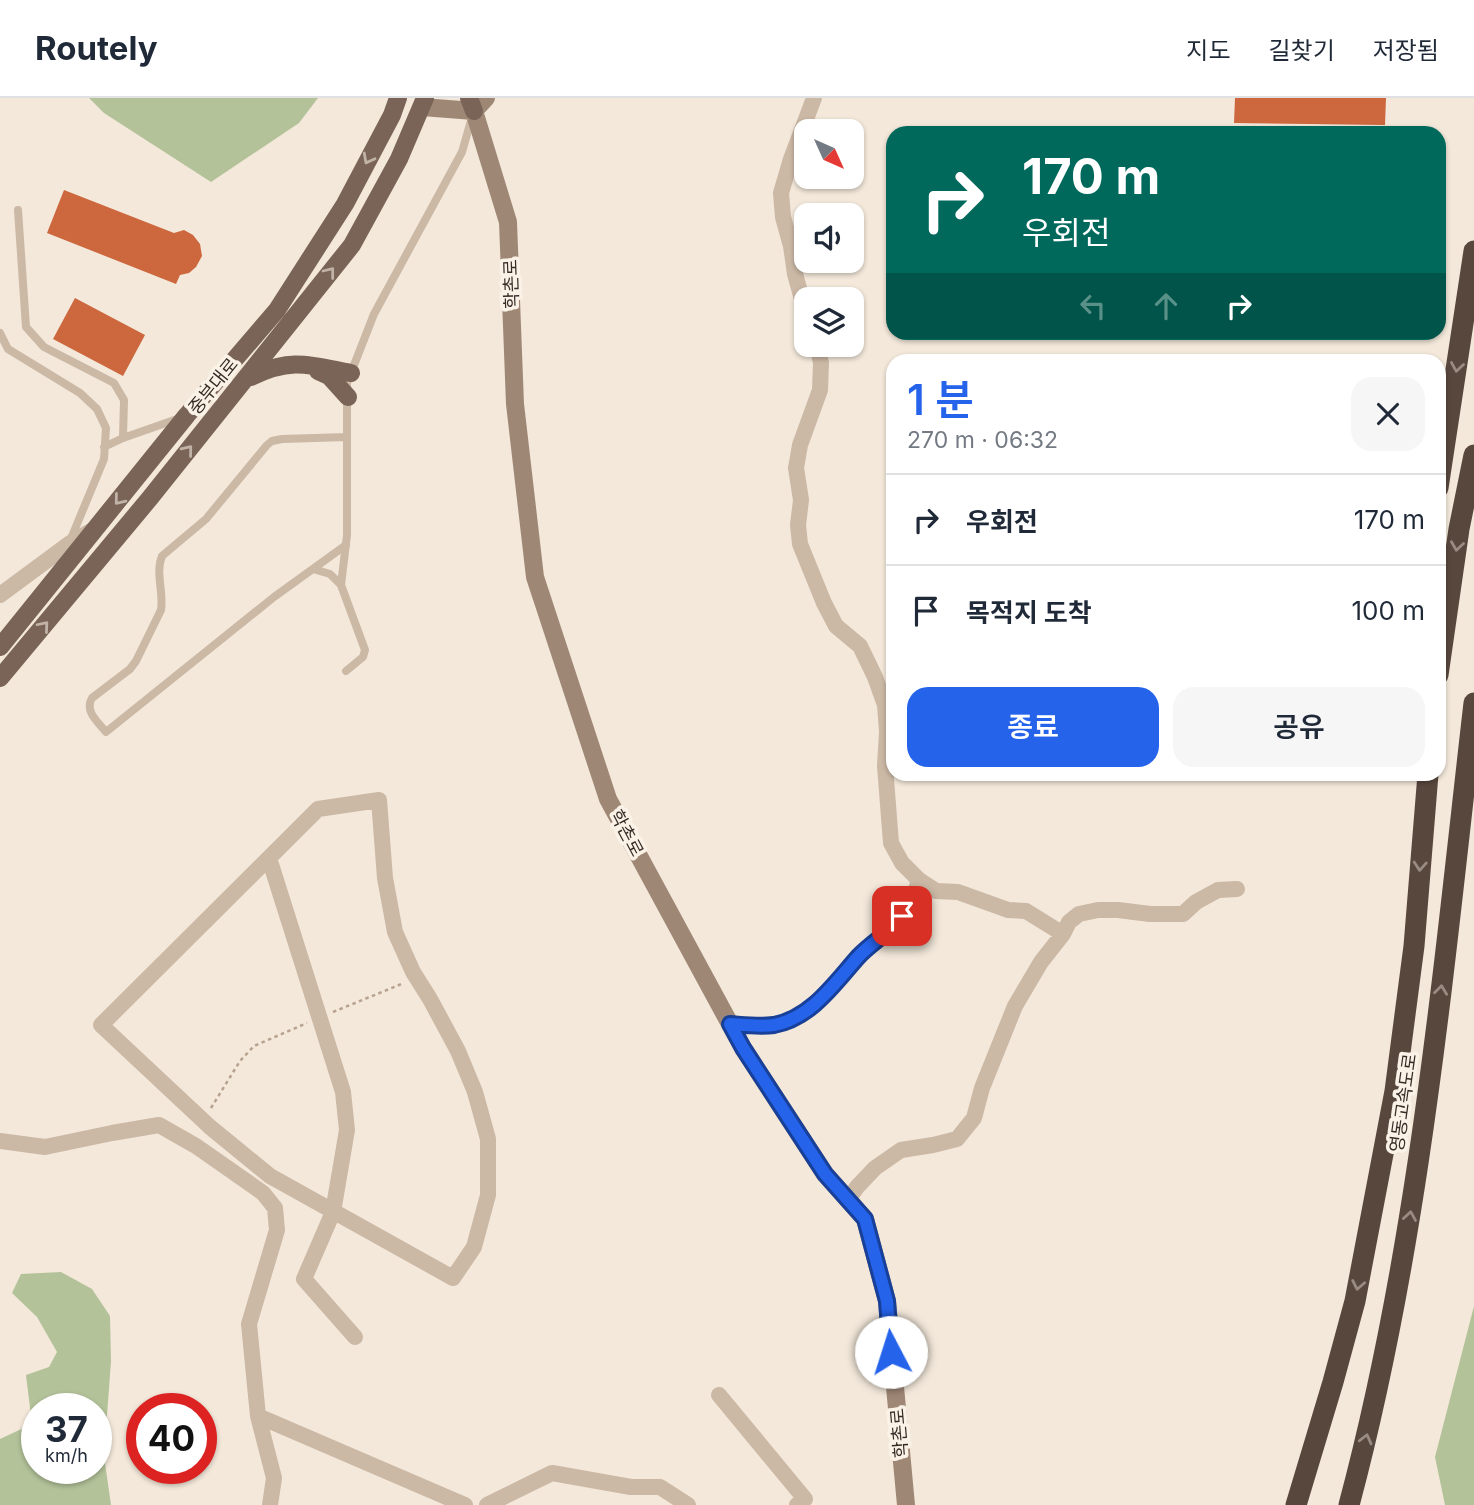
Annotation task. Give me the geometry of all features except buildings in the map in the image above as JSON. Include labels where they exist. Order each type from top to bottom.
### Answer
[{"type":"highway","points":[[1446,435],[1474,251]]},
{"type":"highway","points":[[1446,619],[1459,529],[1474,455]]},
{"type":"highway","name":"영동고속도로","points":[[1349,1505],[1375,1401],[1409,1224],[1433,1059],[1474,702]]},
{"type":"highway","points":[[1422,781],[1423,826]]},
{"type":"highway","name":"영동고속도로","points":[[1296,1505],[1355,1301],[1395,1091],[1414,946],[1427,781]]},
{"type":"main road","name":"중부대로","points":[[0,647],[187,415],[277,310],[345,204],[391,115],[397,98]]},
{"type":"main road","name":"중부대로","points":[[0,678],[150,498],[352,245],[399,159],[423,102]]},
{"type":"main road","points":[[245,380],[270,368],[302,364],[351,373]]},
{"type":"main road","points":[[302,364],[328,376],[348,397]]},
{"type":"street","points":[[799,287],[783,218],[781,193],[814,98]]},
{"type":"street","points":[[423,102],[476,102]]},
{"type":"street","name":"학촌로","points":[[476,102],[508,222],[515,404],[535,577],[608,799],[743,1048],[825,1174],[865,1219],[887,1301],[906,1505]]},
{"type":"street","points":[[820,357],[820,390],[800,445],[796,468],[802,500],[798,526],[800,544],[836,626],[860,646],[882,696],[886,718]]},
{"type":"street","points":[[0,595],[69,544],[99,526]]},
{"type":"street","points":[[886,749],[886,779]]},
{"type":"street","points":[[886,781],[891,843],[902,863],[919,880],[936,891],[958,892],[1008,910],[1026,911],[1063,934]]},
{"type":"street","points":[[379,800],[385,878],[394,932],[417,978],[458,1051],[475,1092],[488,1139],[488,1195],[474,1247],[453,1278],[270,1176],[207,1124],[101,1026],[318,809],[379,800]]},
{"type":"street","points":[[269,858],[343,1092],[347,1130],[333,1212],[304,1279],[355,1337]]},
{"type":"street","points":[[730,1024],[774,1025],[797,1018],[818,1001],[872,944],[893,928],[911,904],[919,880]]},
{"type":"street","points":[[848,1200],[875,1168],[901,1150],[957,1139],[974,1118],[982,1088],[1015,1006],[1041,962],[1069,922],[1079,914],[1118,910],[1183,914],[1196,902],[1218,890],[1237,889]]},
{"type":"street","points":[[196,1146],[207,1124]]},
{"type":"street","points":[[0,1141],[45,1147],[159,1125],[196,1146],[263,1194],[275,1208],[277,1230],[249,1324],[258,1416],[274,1478],[270,1505]]},
{"type":"street","points":[[719,1395],[805,1499],[797,1505]]},
{"type":"street","points":[[258,1416],[465,1505]]},
{"type":"street","points":[[487,1505],[552,1473],[631,1487],[660,1487],[688,1505]]},
{"type":"street","points":[[421,1505],[427,1489]]},
{"type":"lane","points":[[341,585],[348,535],[347,383],[374,314],[462,152],[476,102]]},
{"type":"lane","points":[[18,210],[26,327],[44,347],[114,383],[124,400],[123,438]]},
{"type":"lane","points":[[0,333],[8,349],[80,393],[97,409],[106,428],[104,459],[69,544]]},
{"type":"lane","points":[[104,447],[187,415]]},
{"type":"lane","points":[[346,545],[274,597],[106,733],[89,710],[92,698],[136,661],[161,610],[159,564],[162,556],[206,519],[267,445],[282,439],[348,437]]},
{"type":"lane","points":[[313,569],[330,574],[341,585],[365,650],[363,657],[346,671]]},
{"type":"path","points":[[207,1124],[240,1061],[254,1046],[417,978]]},
{"type":"green space","points":[[89,98],[318,98],[299,123],[211,182],[104,113]]},
{"type":"green space","points":[[61,1272],[92,1289],[110,1316],[109,1393],[28,1393],[26,1375],[49,1367],[57,1352],[37,1317],[12,1293],[21,1274]]},
{"type":"green space","points":[[1474,1306],[1474,1505],[1445,1505],[1435,1457]]},
{"type":"green space","points":[[21,1429],[21,1484],[108,1484],[111,1505],[0,1505],[0,1439]]},
{"type":"route","points":[[891,1352],[887,1301],[865,1219],[825,1174],[730,1024],[774,1025],[797,1018],[818,1001],[858,957],[893,928],[902,916]]}]
